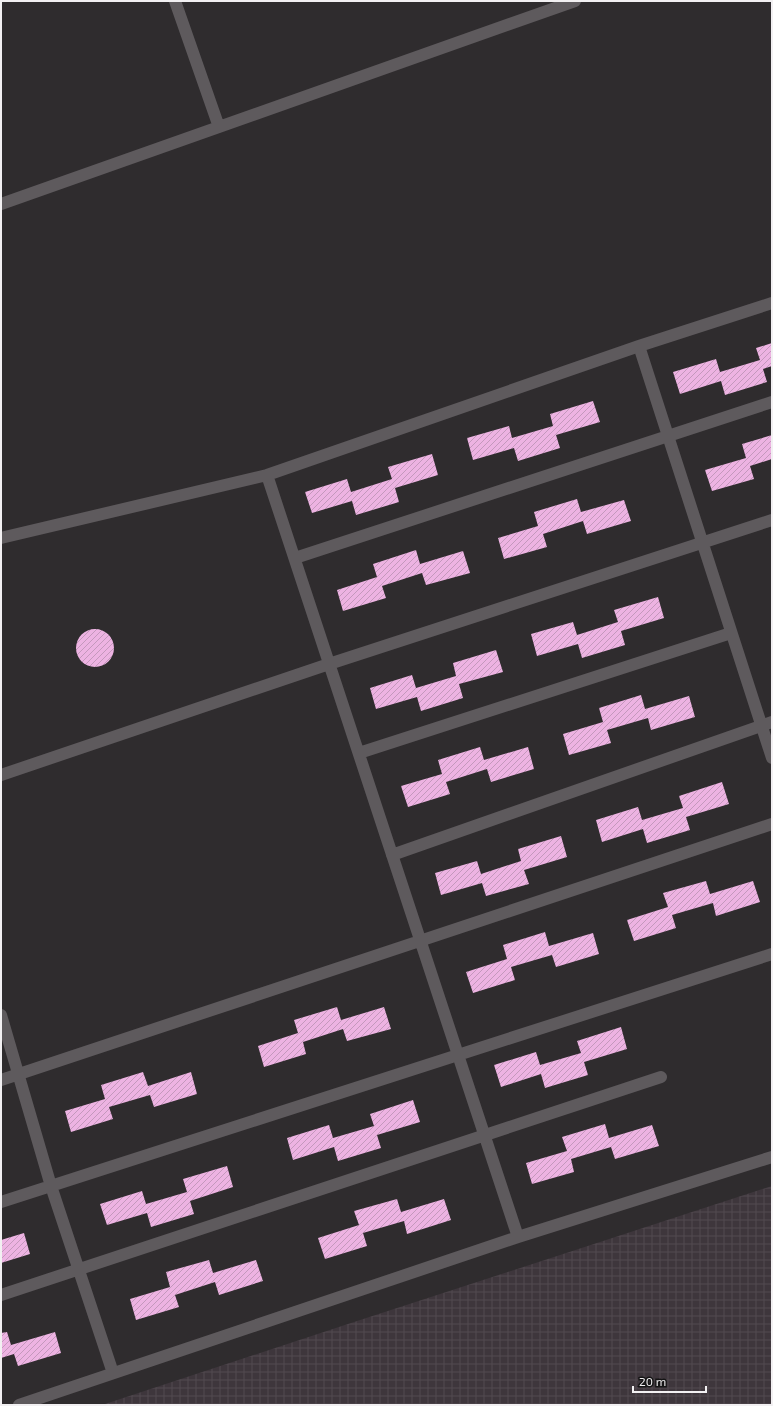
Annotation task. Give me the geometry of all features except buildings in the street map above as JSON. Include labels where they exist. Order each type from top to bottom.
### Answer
[{"type":"street","points":[[175,1],[219,127]]},
{"type":"street","points":[[1,204],[575,1]]},
{"type":"street","points":[[1,538],[267,475],[639,346],[772,303]]},
{"type":"street","points":[[639,346],[732,633],[767,724],[772,758]]},
{"type":"street","points":[[295,558],[772,402]]},
{"type":"street","points":[[267,475],[518,1237]]},
{"type":"street","points":[[1,775],[330,664],[772,520]]},
{"type":"street","points":[[359,753],[732,633]]},
{"type":"street","points":[[392,855],[767,724]]},
{"type":"street","points":[[1,1080],[772,824]]},
{"type":"street","points":[[1,1202],[772,954]]},
{"type":"street","points":[[1,1015],[51,1186],[113,1373]]},
{"type":"street","points":[[1,1295],[660,1077]]},
{"type":"street","points":[[19,1405],[518,1237],[772,1157]]},
{"type":"shaded area","points":[[772,1186],[772,1405],[102,1405],[351,1323]]}]
